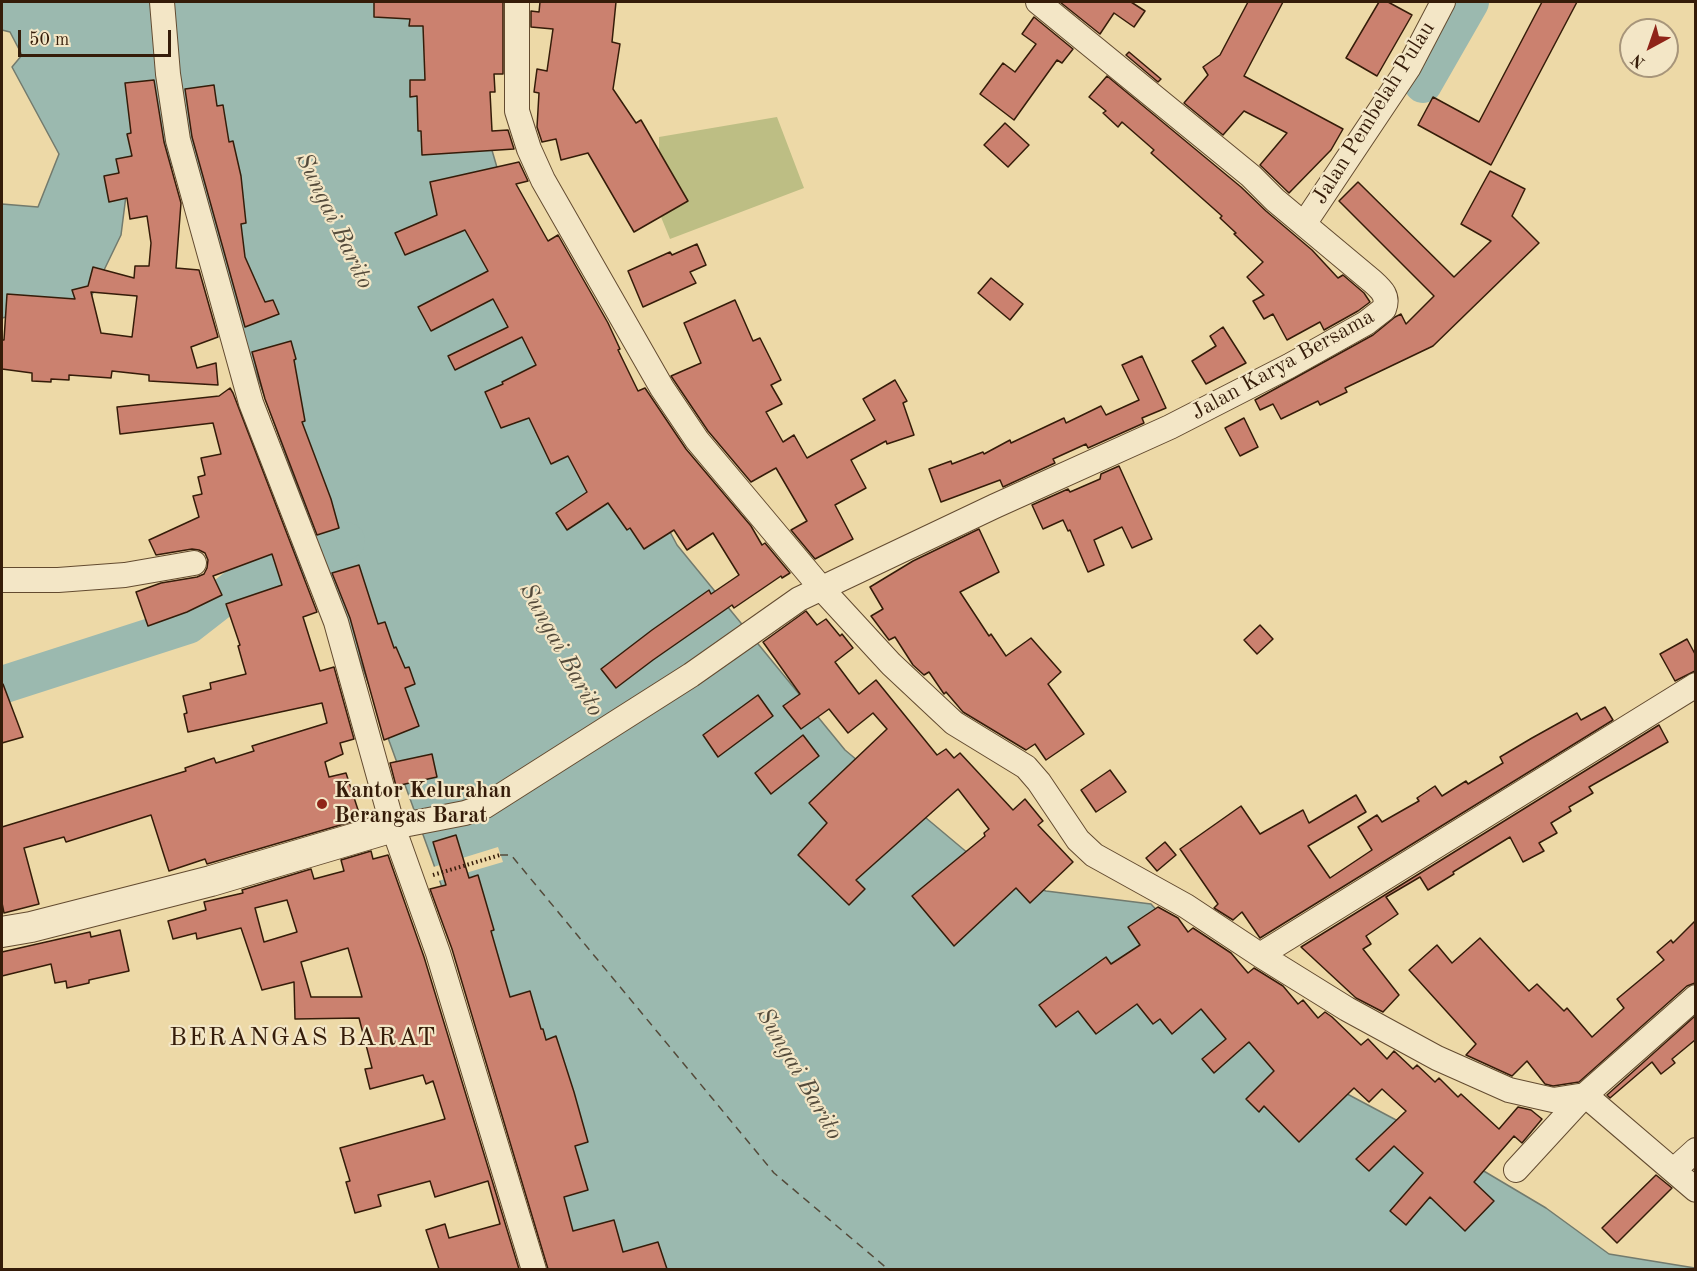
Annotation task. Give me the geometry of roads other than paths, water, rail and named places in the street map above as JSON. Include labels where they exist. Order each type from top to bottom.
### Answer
[{"type":"street","points":[[162,2],[168,74],[178,140],[251,403],[336,622],[399,826],[413,882],[438,953],[534,1269]]},
{"type":"street","points":[[517,2],[518,111],[529,149],[543,180],[679,415],[697,440],[822,589],[891,664],[954,723],[1026,767],[1039,782],[1078,840],[1094,855],[1186,906],[1347,1008],[1437,1058],[1509,1090],[1553,1100],[1585,1095],[1695,1190]]},
{"type":"street","name":"Jalan Karya Bersama","points":[[822,589],[995,506],[1170,427],[1289,366],[1382,312],[1386,304],[1383,292],[1251,176],[1038,2]]},
{"type":"street","name":"Jalan Pembelah Pulau","points":[[1304,224],[1409,67],[1443,2]]},
{"type":"street","points":[[2,580],[58,580],[125,575],[194,563]]},
{"type":"street","points":[[2,932],[31,927],[211,880],[399,826],[465,813],[485,806],[691,675],[800,599],[822,589]]},
{"type":"street","points":[[1260,955],[1695,685]]},
{"type":"street","points":[[1516,1170],[1585,1095],[1695,997]]},
{"type":"street","points":[[1674,1170],[1695,1150]]},
{"type":"water","name":"Sungai Barito","points":[[2,2],[453,2],[508,205],[561,326],[677,545],[845,750],[994,875],[1046,891],[1151,904],[1304,1071],[1413,1129],[1546,1208],[1609,1254],[1695,1269],[580,1269],[220,273],[197,174],[131,156],[121,235],[91,297],[2,318],[2,204],[38,207],[59,154],[12,67],[22,55],[10,32],[2,30]]},
{"type":"waterway","points":[[1423,84],[1470,2]]},
{"type":"waterway","points":[[2,685],[188,625],[242,583],[346,541]]},
{"type":"place","name":"Kantor Kelurahan Berangas Barat","points":[[322,804]]},
{"type":"district","name":"BERANGAS BARAT","points":[[303,1038]]}]
